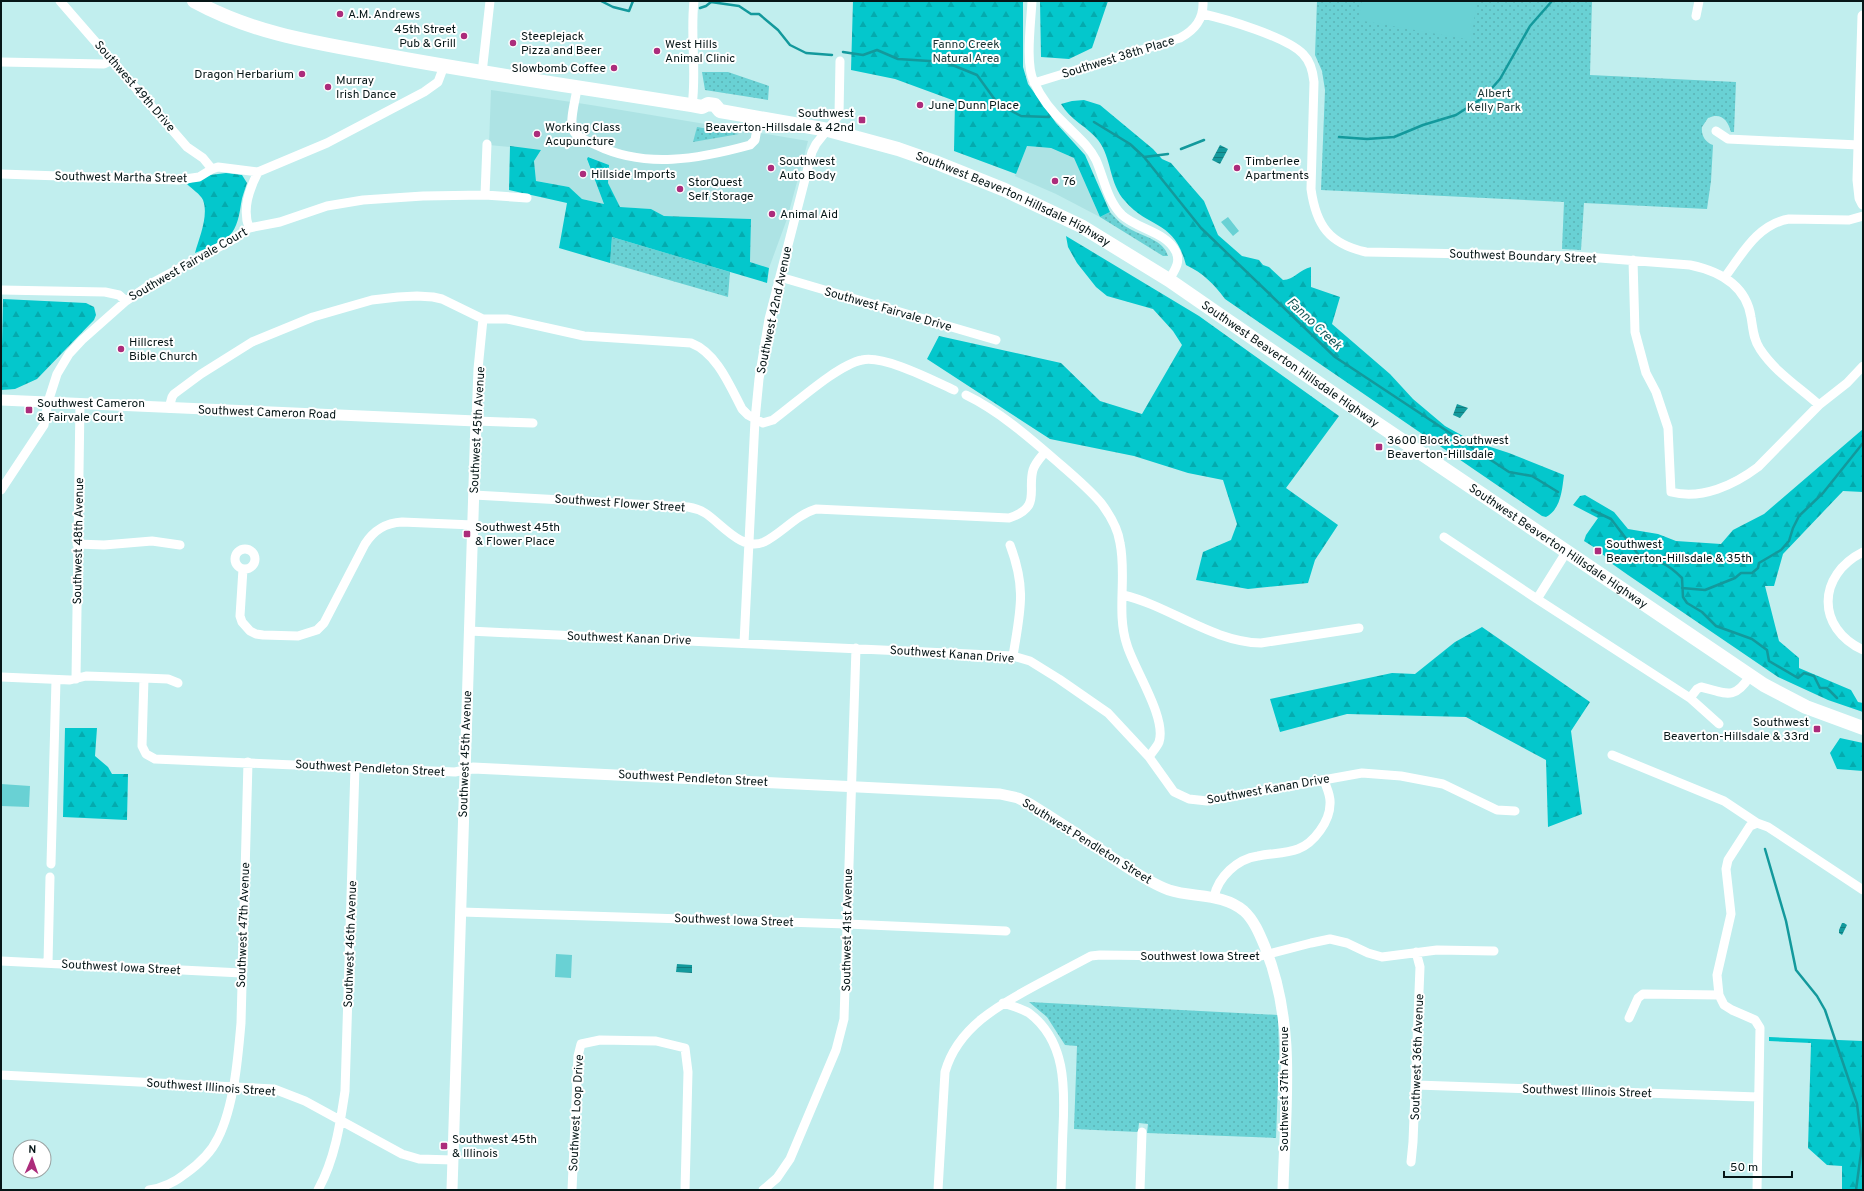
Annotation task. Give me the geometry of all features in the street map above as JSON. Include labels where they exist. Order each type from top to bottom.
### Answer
[{"type":"main road","name":"Southwest Beaverton Hillsdale Highway","points":[[194,1],[236,21],[279,35],[482,73],[697,107],[706,113],[715,114],[720,111],[759,117],[860,137],[935,162],[1006,190],[1081,226],[1169,280],[1750,676],[1806,707],[1863,728]]},
{"type":"street","name":"Southwest 49th Drive","points":[[60,1],[187,146],[203,158],[212,168]]},
{"type":"street","points":[[482,73],[490,1]]},
{"type":"street","points":[[694,1],[691,25],[697,107]]},
{"type":"street","points":[[1032,1],[1030,66],[1034,83],[1050,107],[1084,141],[1092,154],[1112,200],[1119,211],[1133,223],[1158,235],[1174,248],[1178,257],[1178,264],[1169,280]]},
{"type":"street","name":"Southwest 38th Place","points":[[1034,83],[1180,38],[1194,29],[1202,14],[1203,1]]},
{"type":"street","points":[[1696,16],[1698,1]]},
{"type":"street","name":"Southwest Boundary Street","points":[[1202,14],[1254,29],[1288,43],[1298,50],[1309,62],[1314,75],[1311,189],[1317,219],[1335,240],[1344,246],[1366,252],[1574,256],[1690,265],[1709,269],[1725,277],[1737,287],[1748,306],[1754,339],[1776,370],[1820,405]]},
{"type":"street","points":[[1863,16],[1858,192],[1863,204]]},
{"type":"street","points":[[1,62],[104,64],[112,60]]},
{"type":"street","name":"Southwest 42nd Avenue","points":[[744,642],[755,420],[765,341],[812,152],[838,117],[840,111],[840,61]]},
{"type":"street","points":[[212,168],[218,167],[258,172],[327,144],[424,92],[438,82],[444,66]]},
{"type":"street","points":[[577,88],[572,124],[576,135],[603,148],[637,159],[681,159],[750,145],[755,140],[759,117]]},
{"type":"street","points":[[1716,131],[1728,139],[1859,145]]},
{"type":"street","points":[[485,195],[487,144]]},
{"type":"street","name":"Southwest Martha Street","points":[[1,174],[178,180],[199,177],[212,168]]},
{"type":"street","points":[[249,228],[245,214],[250,191],[258,172]]},
{"type":"street","name":"Southwest Fairvale Court","points":[[1,490],[44,425],[48,402],[57,374],[70,354],[126,301],[154,282],[234,239],[249,228],[280,222],[322,208],[356,201],[423,196],[485,195],[527,198]]},
{"type":"street","points":[[1725,277],[1758,234],[1775,222],[1789,219],[1850,220],[1863,216]]},
{"type":"street","points":[[1633,260],[1635,332],[1646,373],[1656,392],[1668,428],[1671,492],[1693,494],[1705,492],[1728,486],[1739,480],[1758,467],[1820,405],[1863,366]]},
{"type":"street","name":"Southwest Fairvale Drive","points":[[780,277],[996,340]]},
{"type":"street","points":[[1,290],[105,292],[119,295],[126,301]]},
{"type":"street","points":[[169,408],[174,394],[237,350],[252,342],[313,317],[348,307],[378,300],[424,296],[442,299],[483,319],[507,319],[584,336],[691,343],[701,348],[712,358],[742,409],[755,420],[763,423],[773,420],[840,370],[861,360],[882,361],[954,390]]},
{"type":"street","name":"Southwest 45th Avenue","points":[[452,1190],[476,421],[478,369],[483,319]]},
{"type":"street","points":[[966,395],[993,410],[1045,452],[1088,489],[1101,503],[1111,518],[1121,544],[1123,562],[1122,630],[1136,669],[1155,708],[1159,725],[1159,741],[1149,757]]},
{"type":"street","name":"Southwest Cameron Road","points":[[1,400],[533,423]]},
{"type":"street","name":"Southwest 48th Avenue","points":[[76,679],[80,403]]},
{"type":"street","points":[[750,543],[764,542],[807,512],[816,509],[1009,518],[1022,511],[1031,500],[1032,470],[1045,452]]},
{"type":"street","name":"Southwest Flower Street","points":[[474,495],[688,507],[705,513],[733,534],[750,543]]},
{"type":"street","points":[[242,569],[240,616],[247,629],[256,634],[303,635],[317,630],[324,623],[369,537],[381,527],[394,522],[473,525]]},
{"type":"street","points":[[1444,537],[1690,698],[1719,724]]},
{"type":"street","points":[[78,544],[104,545],[152,541],[180,545]]},
{"type":"street","points":[[1010,545],[1017,563],[1022,590],[1022,600],[1013,656]]},
{"type":"street","points":[[1537,599],[1568,551]]},
{"type":"street","points":[[1863,552],[1840,568],[1829,590],[1828,599],[1829,608],[1837,627],[1845,639],[1863,650]]},
{"type":"street","points":[[1123,595],[1140,598],[1217,634],[1248,643],[1261,643],[1359,628]]},
{"type":"street","name":"Southwest Kanan Drive","points":[[469,631],[744,642],[1013,656],[1030,662],[1059,679],[1108,713],[1149,757],[1174,792],[1181,796],[1207,802],[1356,773],[1401,776],[1443,784],[1501,811],[1515,810]]},
{"type":"street","name":"Southwest 41st Avenue","points":[[763,1190],[778,1178],[790,1159],[840,1038],[844,1013],[850,785],[856,648]]},
{"type":"street","points":[[1,677],[56,680],[76,679],[86,676],[168,679],[178,683]]},
{"type":"street","points":[[1690,698],[1697,689],[1701,687],[1721,694],[1732,693],[1742,688],[1750,676]]},
{"type":"street","name":"Southwest Pendleton Street","points":[[144,678],[142,746],[146,754],[155,759],[455,772],[473,768],[992,793],[1012,796],[1040,810],[1161,887],[1176,892],[1214,897]]},
{"type":"street","points":[[51,864],[56,680]]},
{"type":"street","points":[[1612,755],[1724,801],[1757,823],[1768,827],[1863,890]]},
{"type":"street","name":"Southwest 47th Avenue","points":[[149,1190],[160,1188],[179,1178],[206,1156],[218,1139],[226,1119],[238,1058],[241,1024],[248,762]]},
{"type":"street","name":"Southwest 46th Avenue","points":[[318,1190],[326,1177],[337,1141],[341,1120],[346,1062],[355,767]]},
{"type":"street","points":[[1214,897],[1216,887],[1222,878],[1239,864],[1256,856],[1296,850],[1313,839],[1324,821],[1330,805],[1324,780]]},
{"type":"street","points":[[1756,1190],[1760,1028],[1755,1020],[1724,1005],[1719,995],[1717,975],[1730,914],[1730,897],[1726,870],[1728,860],[1750,826],[1757,823]]},
{"type":"street","points":[[48,963],[50,877]]},
{"type":"street","name":"Southwest 37th Avenue","points":[[1214,897],[1231,902],[1247,914],[1255,925],[1268,955],[1278,989],[1286,1036],[1287,1076],[1283,1190]]},
{"type":"street","name":"Southwest Iowa Street","points":[[461,912],[847,924],[1006,931]]},
{"type":"street","name":"Southwest Iowa Street","points":[[1003,1003],[1091,956],[1100,955],[1257,957],[1330,939],[1346,943],[1368,953],[1382,957],[1437,950],[1494,951]]},
{"type":"street","name":"Southwest 36th Avenue","points":[[1411,1162],[1416,1085],[1420,967],[1416,952]]},
{"type":"street","name":"Southwest Iowa Street","points":[[1,961],[242,973]]},
{"type":"street","points":[[1629,1018],[1638,998],[1643,994],[1719,995]]},
{"type":"street","points":[[938,1190],[942,1095],[944,1072],[948,1059],[972,1026],[1003,1003],[1022,1009],[1029,1014],[1050,1038],[1059,1056],[1064,1092],[1061,1190]]},
{"type":"street","name":"Southwest Loop Drive","points":[[572,1190],[578,1056],[581,1044],[600,1040],[656,1041],[685,1048],[688,1072],[685,1190]]},
{"type":"street","name":"Southwest Illinois Street","points":[[1,1075],[266,1088],[281,1091],[296,1097],[402,1154],[419,1158],[453,1160]]},
{"type":"street","name":"Southwest Illinois Street","points":[[1416,1085],[1758,1097]]},
{"type":"street","points":[[1140,1190],[1142,1132]]},
{"type":"shaded area","points":[[491,90],[808,141],[787,219],[769,268],[750,262],[751,219],[664,216],[651,209],[619,207],[608,183],[609,165],[589,157],[587,160],[604,204],[582,199],[569,187],[536,181],[534,161],[541,150],[489,145]]},
{"type":"shaded area","points":[[1220,145],[1228,149],[1220,164],[1212,160]]},
{"type":"shaded area","points":[[1027,146],[1051,148],[1074,158],[1100,217],[1056,194],[1015,176]]},
{"type":"shaded area","points":[[1457,404],[1468,408],[1460,418],[1453,415]]},
{"type":"shaded area","points":[[1842,923],[1847,925],[1842,935],[1839,933],[1839,930]]},
{"type":"shaded area","points":[[677,964],[692,965],[692,973],[676,972]]},
{"type":"green space","name":"Fanno Creek Natural Area","points":[[853,1],[1023,1],[1023,67],[1028,84],[1056,123],[1085,155],[1110,212],[1100,217],[1074,158],[1051,148],[1027,146],[1016,174],[954,151],[955,101],[895,79],[851,70]]},
{"type":"green space","points":[[1040,1],[1108,1],[1092,48],[1069,59],[1041,57]]},
{"type":"green space","name":"Albert Kelly Park","points":[[1317,1],[1592,1],[1590,75],[1736,82],[1734,132],[1731,132],[1728,124],[1723,118],[1717,116],[1708,118],[1702,127],[1704,138],[1713,145],[1711,181],[1707,209],[1584,203],[1581,250],[1562,249],[1564,202],[1321,190],[1325,90],[1322,71],[1315,55]]},
{"type":"green space","points":[[1362,1],[1477,1],[1471,40],[1358,20]]},
{"type":"green space","points":[[702,72],[728,72],[769,86],[768,100],[705,90]]},
{"type":"green space","points":[[1084,100],[1100,105],[1153,149],[1162,159],[1171,163],[1204,201],[1218,235],[1242,256],[1259,260],[1263,265],[1269,267],[1283,280],[1287,280],[1311,267],[1311,287],[1340,297],[1332,324],[1390,374],[1413,399],[1445,426],[1472,441],[1509,453],[1564,475],[1560,499],[1551,514],[1546,517],[1542,516],[1225,299],[1208,279],[1186,265],[1181,250],[1168,232],[1143,217],[1125,201],[1116,187],[1103,147],[1094,135],[1069,115],[1061,104]]},
{"type":"green space","points":[[697,127],[739,134],[693,142]]},
{"type":"green space","points":[[510,146],[541,150],[534,161],[536,181],[569,187],[582,199],[604,204],[587,159],[588,157],[609,165],[608,183],[620,207],[651,209],[664,216],[751,219],[750,262],[769,268],[767,283],[612,237],[610,263],[559,248],[567,203],[509,190]]},
{"type":"green space","points":[[226,173],[242,175],[247,183],[236,225],[228,237],[215,245],[195,253],[203,227],[205,206],[202,198],[187,184],[210,175]]},
{"type":"green space","points":[[1110,212],[1119,222],[1135,232],[1157,242],[1166,251],[1168,256],[1163,256],[1100,217]]},
{"type":"green space","points":[[1228,217],[1239,231],[1233,236],[1221,222]]},
{"type":"green space","points":[[1066,236],[1199,316],[1339,416],[1286,488],[1338,525],[1315,560],[1308,583],[1248,589],[1196,580],[1203,552],[1231,540],[1237,524],[1223,480],[1188,473],[1134,456],[1050,439],[927,359],[939,336],[1061,363],[1100,401],[1142,414],[1182,345],[1173,331],[1153,309],[1107,296],[1096,287],[1077,263],[1068,247]]},
{"type":"green space","points":[[612,237],[730,272],[728,297],[610,263]]},
{"type":"green space","points":[[3,299],[86,303],[94,307],[96,315],[94,320],[37,379],[15,389],[1,390]]},
{"type":"green space","points":[[1863,429],[1863,492],[1843,491],[1783,554],[1774,586],[1765,586],[1779,641],[1799,658],[1799,668],[1851,690],[1858,702],[1863,703],[1863,712],[1828,700],[1778,677],[1628,575],[1611,563],[1612,561],[1599,552],[1600,551],[1584,541],[1586,535],[1598,518],[1573,505],[1580,496],[1585,495],[1614,512],[1628,529],[1658,534],[1676,541],[1721,544],[1733,530],[1764,514]]},
{"type":"green space","points":[[1482,627],[1590,702],[1571,731],[1582,814],[1548,827],[1546,760],[1466,717],[1347,714],[1280,732],[1270,699],[1392,673],[1415,674],[1455,642]]},
{"type":"green space","points":[[65,728],[97,728],[95,756],[108,767],[112,774],[128,774],[127,820],[63,817]]},
{"type":"green space","points":[[1840,738],[1863,743],[1863,771],[1837,769],[1830,753]]},
{"type":"green space","points":[[1,784],[30,786],[29,807],[1,806]]},
{"type":"green space","points":[[556,954],[572,955],[571,978],[555,977]]},
{"type":"green space","points":[[1029,1002],[1278,1015],[1279,1056],[1276,1138],[1147,1133],[1148,1124],[1139,1123],[1138,1132],[1074,1129],[1077,1046],[1065,1045],[1047,1017]]},
{"type":"green space","points":[[1769,1037],[1863,1041],[1863,1190],[1842,1190],[1842,1166],[1827,1165],[1808,1148],[1811,1043],[1769,1041]]},
{"type":"waterway","name":"Fanno Creek","points":[[601,1],[613,7],[629,11],[633,1]]},
{"type":"waterway","points":[[1339,137],[1367,139],[1394,137],[1423,125],[1456,115],[1484,97],[1500,79],[1530,26],[1552,1]]},
{"type":"waterway","name":"Fanno Creek","points":[[700,8],[711,2],[739,6],[751,14],[759,14],[778,30],[790,45],[806,53],[832,55]]},
{"type":"waterway","name":"Fanno Creek","points":[[843,52],[863,55],[877,50],[898,59],[945,62],[977,75],[998,104],[1021,116],[1049,117]]},
{"type":"waterway","name":"Fanno Creek","points":[[1094,122],[1130,144],[1144,157],[1201,228],[1335,357],[1509,472],[1532,476],[1558,492]]},
{"type":"waterway","points":[[1181,149],[1204,140]]},
{"type":"waterway","points":[[1144,157],[1168,154]]},
{"type":"waterway","points":[[1682,588],[1705,590],[1735,578],[1741,573],[1752,573],[1758,568],[1759,563],[1781,550],[1789,541],[1799,516],[1823,493],[1863,443]]},
{"type":"waterway","name":"Fanno Creek","points":[[1592,510],[1611,519],[1641,558],[1654,560],[1664,564],[1677,573],[1682,578],[1683,597],[1687,603],[1702,612],[1716,626],[1752,639],[1767,650],[1769,661],[1798,678],[1804,673],[1814,676],[1820,688],[1827,688],[1837,698]]},
{"type":"waterway","points":[[1765,849],[1786,921],[1796,970],[1817,996],[1825,1010],[1857,1104],[1862,1145],[1856,1190]]},
{"type":"place","name":"A.M. Andrews","points":[[340,14]]},
{"type":"place","name":"45th Street Pub & Grill","points":[[464,36]]},
{"type":"place","name":"Steeplejack Pizza and Beer","points":[[513,43]]},
{"type":"place","name":"West Hills Animal Clinic","points":[[657,51]]},
{"type":"place","name":"Slowbomb Coffee","points":[[614,68]]},
{"type":"place","name":"Dragon Herbarium","points":[[302,74]]},
{"type":"place","name":"Murray Irish Dance","points":[[328,87]]},
{"type":"place","name":"June Dunn Place","points":[[920,105]]},
{"type":"place","name":"Southwest Beaverton-Hillsdale & 42nd","points":[[862,120]]},
{"type":"place","name":"Working Class Acupuncture","points":[[537,134]]},
{"type":"place","name":"Southwest Auto Body","points":[[771,168]]},
{"type":"place","name":"Timberlee Apartments","points":[[1237,168]]},
{"type":"place","name":"Hillside Imports","points":[[583,174]]},
{"type":"place","name":"76","points":[[1055,181]]},
{"type":"place","name":"StorQuest Self Storage","points":[[680,189]]},
{"type":"place","name":"Animal Aid","points":[[772,214]]},
{"type":"place","name":"Hillcrest Bible Church","points":[[121,349]]},
{"type":"place","name":"Southwest Cameron & Fairvale Court","points":[[29,410]]},
{"type":"place","name":"3600 Block Southwest Beaverton-Hillsdale","points":[[1379,447]]},
{"type":"place","name":"Southwest 45th & Flower Place","points":[[467,534]]},
{"type":"place","name":"Southwest Beaverton-Hillsdale & 35th","points":[[1598,551]]},
{"type":"place","name":"Southwest Beaverton-Hillsdale & 33rd","points":[[1817,729]]},
{"type":"place","name":"Southwest 45th & Illinois","points":[[444,1146]]}]
